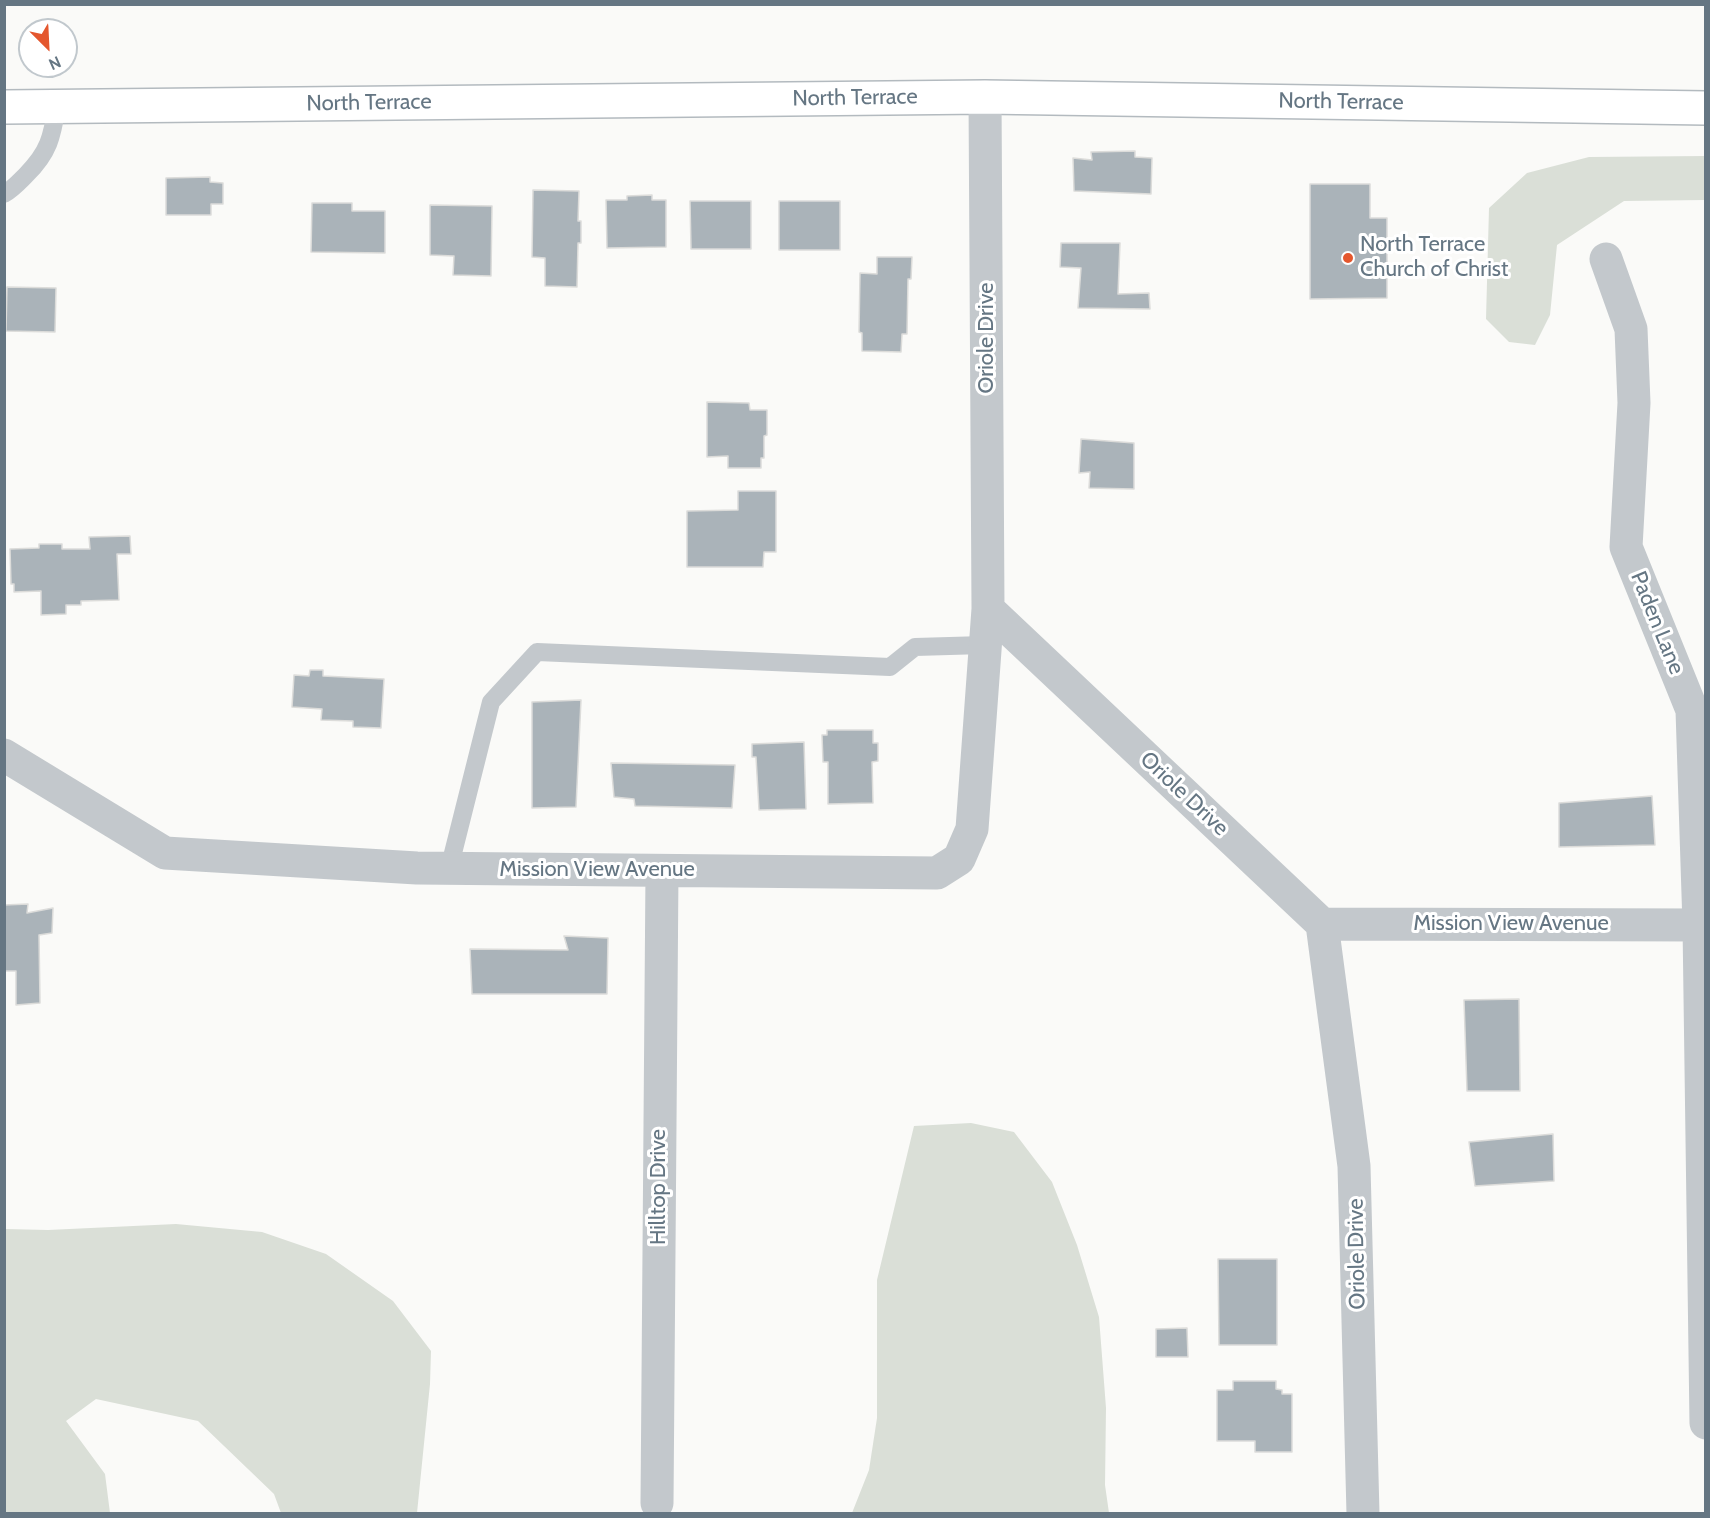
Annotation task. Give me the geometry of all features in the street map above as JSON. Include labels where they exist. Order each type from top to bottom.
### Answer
[{"type":"street","name":"North Terrace","points":[[4,107],[985,97],[1706,108]]},
{"type":"street","name":"Oriole Drive","points":[[985,97],[988,609],[1322,924],[1354,1166],[1363,1514]]},
{"type":"street","name":"Paden Lane","points":[[1606,260],[1631,329],[1634,403],[1626,548],[1692,710],[1700,925],[1706,1423]]},
{"type":"street","name":"Mission View Avenue","points":[[4,755],[165,853],[449,869],[938,873],[959,859],[972,829],[988,609]]},
{"type":"street","name":"Hilltop Drive","points":[[657,1503],[662,871]]},
{"type":"street","name":"Mission View Avenue","points":[[1322,924],[1700,925]]},
{"type":"lane","points":[[4,194],[12,190],[41,160],[52,136],[57,106]]},
{"type":"lane","points":[[449,869],[491,702],[537,652],[890,667],[915,647],[984,645]]},
{"type":"shaded area","points":[[1705,156],[1705,200],[1624,201],[1557,245],[1550,315],[1535,345],[1509,342],[1486,319],[1489,208],[1527,173],[1589,157]]},
{"type":"shaded area","points":[[971,1123],[1014,1132],[1052,1182],[1077,1245],[1099,1317],[1106,1408],[1105,1485],[1109,1513],[852,1513],[869,1470],[877,1418],[877,1280],[914,1126]]},
{"type":"shaded area","points":[[176,1224],[262,1232],[326,1254],[393,1301],[431,1351],[430,1384],[417,1513],[281,1513],[274,1494],[198,1421],[96,1399],[66,1421],[105,1474],[110,1513],[5,1513],[5,1229],[48,1230]]},
{"type":"building","points":[[1135,151],[1135,157],[1152,158],[1151,194],[1074,191],[1073,158],[1092,160],[1091,152]]},
{"type":"building","points":[[210,177],[210,182],[223,183],[223,204],[211,204],[211,215],[166,215],[166,178]]},
{"type":"building","name":"North Terrace Church of Christ","points":[[1310,184],[1370,184],[1370,218],[1387,218],[1387,298],[1310,299]]},
{"type":"building","points":[[533,190],[579,191],[578,221],[581,221],[581,243],[578,243],[577,287],[545,286],[545,258],[532,257]]},
{"type":"building","points":[[652,195],[652,200],[666,200],[666,247],[607,248],[606,200],[627,200],[627,196]]},
{"type":"building","points":[[690,201],[751,201],[751,249],[691,249]]},
{"type":"building","points":[[779,201],[840,201],[840,250],[779,250]]},
{"type":"building","points":[[312,203],[352,203],[352,211],[385,211],[385,253],[311,252]]},
{"type":"building","points":[[430,205],[492,206],[491,276],[453,275],[454,256],[430,255]]},
{"type":"building","points":[[1061,243],[1120,243],[1118,294],[1149,293],[1150,309],[1078,308],[1081,268],[1060,267]]},
{"type":"building","points":[[877,257],[912,257],[911,279],[908,279],[907,334],[902,334],[901,352],[862,351],[862,333],[859,332],[860,273],[877,274]]},
{"type":"building","points":[[7,287],[56,288],[55,332],[6,331]]},
{"type":"building","points":[[707,402],[749,403],[750,410],[767,410],[767,435],[764,436],[764,458],[761,458],[761,468],[728,468],[728,456],[707,457]]},
{"type":"building","points":[[1081,439],[1134,443],[1134,489],[1089,488],[1090,472],[1079,473]]},
{"type":"building","points":[[738,491],[776,491],[776,552],[764,552],[763,567],[687,567],[687,511],[738,510]]},
{"type":"building","points":[[130,536],[131,554],[117,554],[119,600],[81,601],[81,605],[66,605],[66,614],[41,615],[41,591],[14,592],[14,584],[11,584],[10,549],[39,548],[39,544],[62,544],[62,549],[90,549],[89,537]]},
{"type":"building","points":[[310,670],[323,670],[323,676],[384,679],[381,728],[353,727],[353,721],[321,720],[322,709],[292,707],[294,675],[309,676]]},
{"type":"building","points":[[581,700],[576,807],[532,808],[532,702]]},
{"type":"building","points":[[827,730],[873,730],[873,743],[878,743],[878,761],[872,762],[873,803],[828,804],[828,762],[823,762],[822,735],[827,735]]},
{"type":"building","points":[[804,742],[806,809],[759,810],[756,757],[752,757],[752,744]]},
{"type":"building","points":[[611,763],[735,765],[732,808],[635,806],[634,799],[614,797]]},
{"type":"building","points":[[1652,796],[1655,845],[1559,847],[1559,803]]},
{"type":"building","points":[[28,904],[27,913],[53,908],[52,933],[39,935],[40,1003],[16,1005],[16,971],[4,971],[4,905]]},
{"type":"building","points":[[564,936],[608,938],[607,994],[472,994],[470,949],[568,950]]},
{"type":"building","points":[[1519,999],[1520,1091],[1467,1091],[1464,1000]]},
{"type":"building","points":[[1553,1134],[1554,1181],[1475,1186],[1469,1142]]},
{"type":"building","points":[[1218,1259],[1277,1259],[1277,1345],[1219,1345]]},
{"type":"building","points":[[1187,1328],[1188,1357],[1156,1357],[1156,1329]]},
{"type":"building","points":[[1233,1381],[1276,1381],[1276,1389],[1282,1390],[1282,1394],[1292,1394],[1292,1452],[1255,1452],[1255,1441],[1217,1441],[1217,1390],[1233,1390]]},
{"type":"place","name":"North Terrace Church of Christ","points":[[1348,258]]}]
